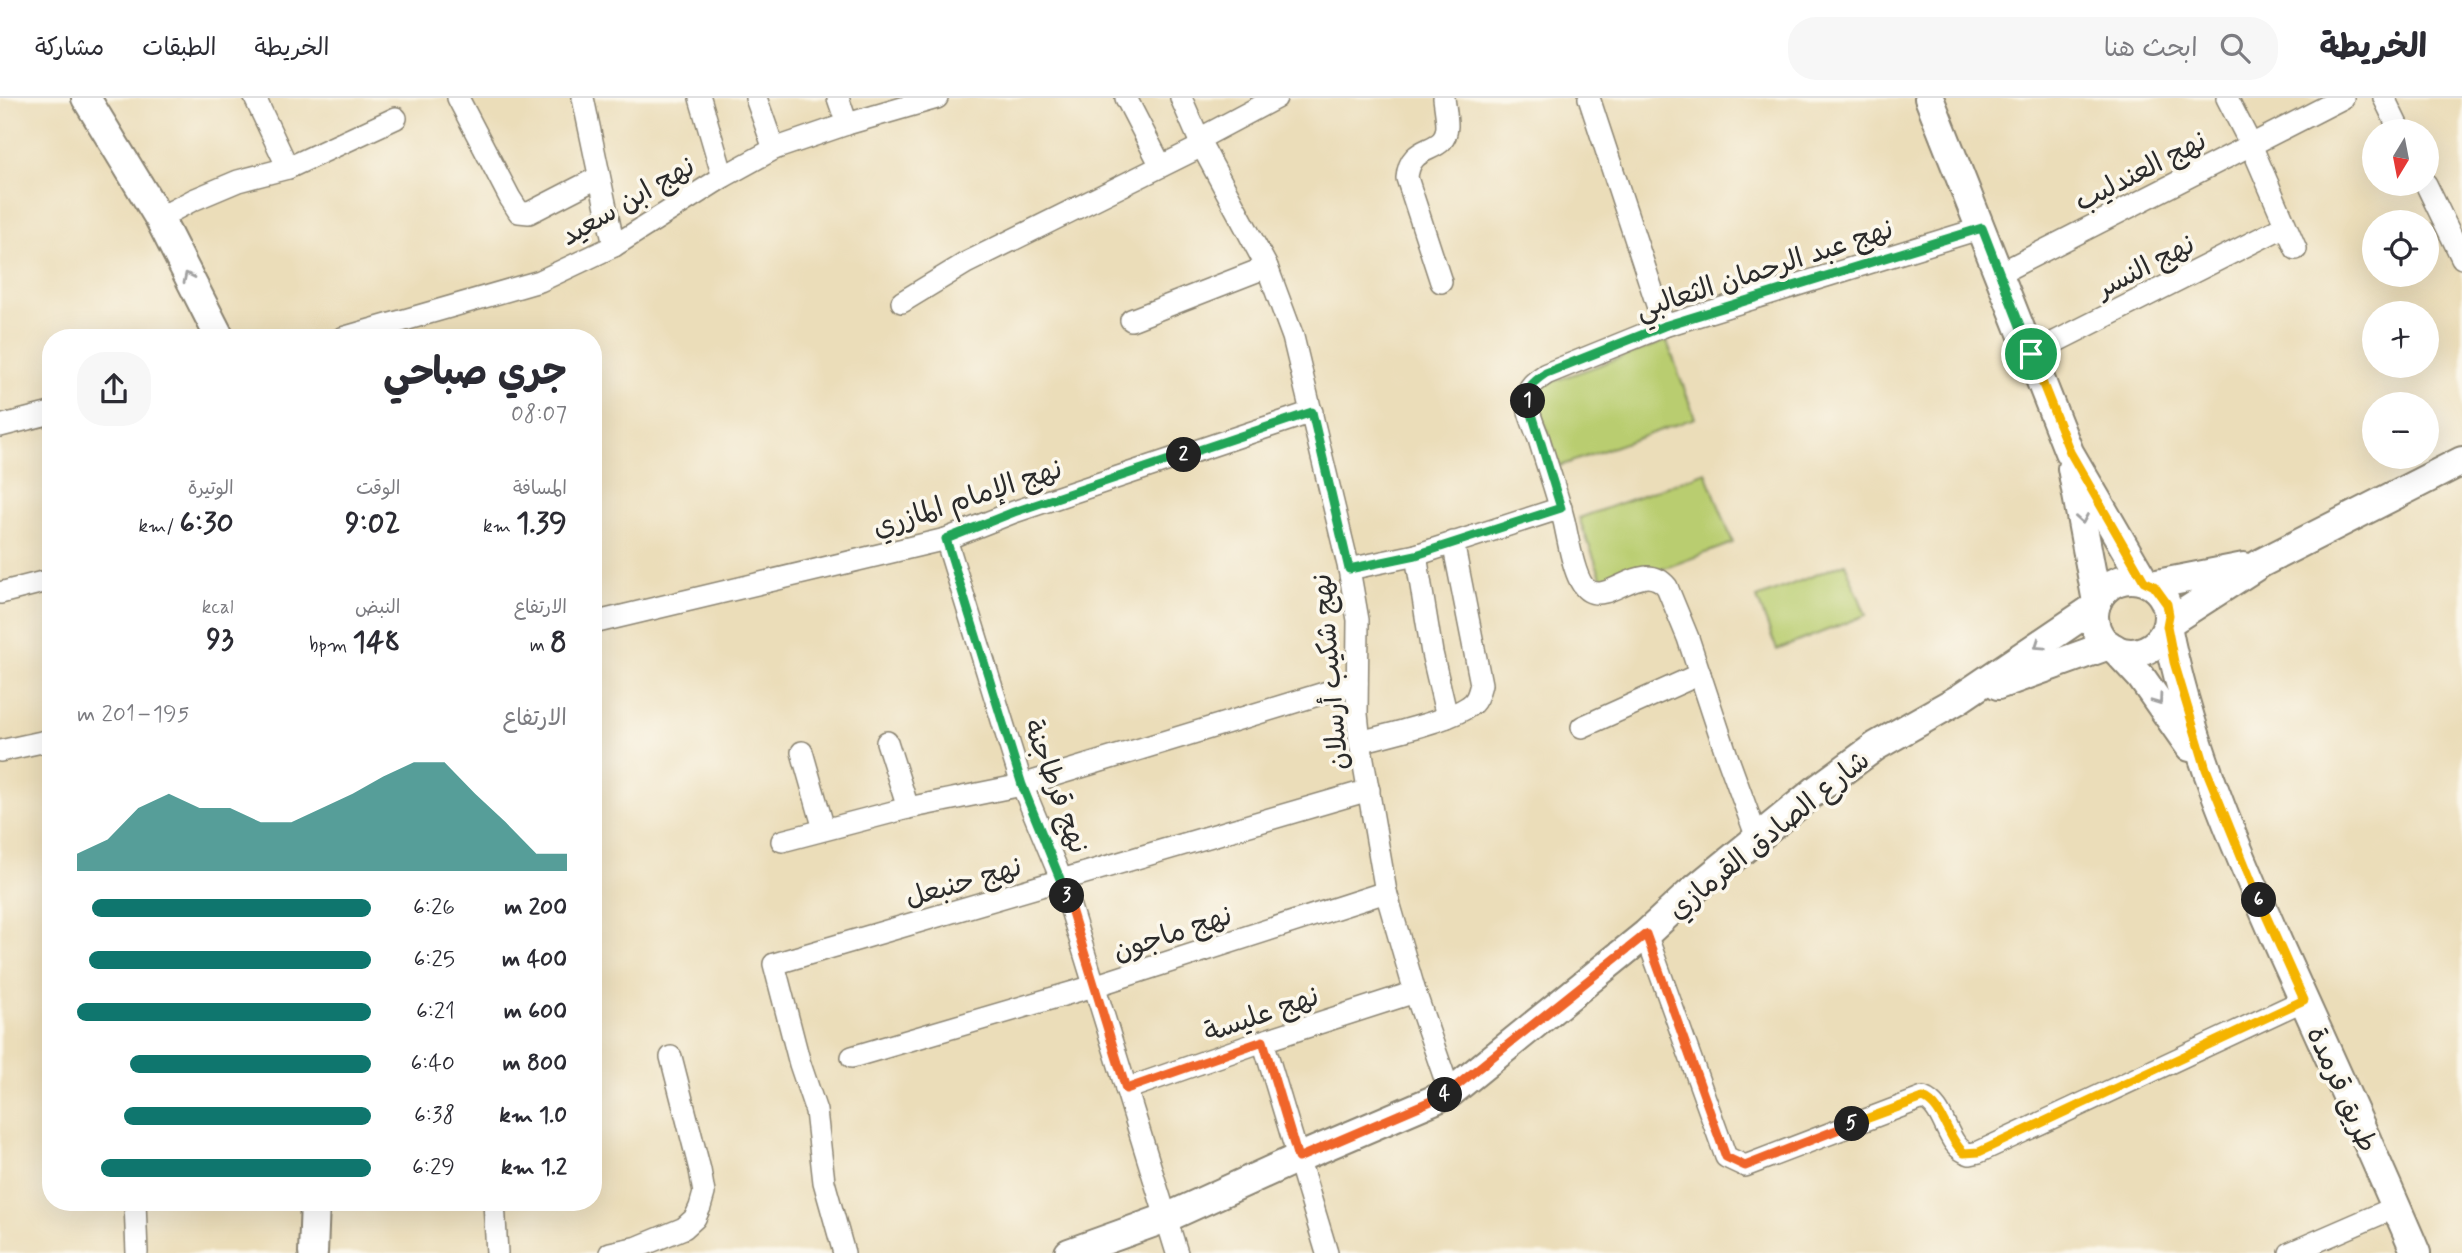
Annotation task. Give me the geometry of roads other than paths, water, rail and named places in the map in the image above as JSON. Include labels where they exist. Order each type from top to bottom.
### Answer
[{"type":"main road","points":[[86,98],[159,218],[215,329]]},
{"type":"main road","points":[[1929,98],[2070,452],[2148,583],[2162,594],[2167,604],[2167,624]]},
{"type":"main road","points":[[2070,452],[2096,605],[2095,623],[2098,633],[2111,647],[2124,652],[2146,650],[2155,645],[2167,624],[2261,564],[2462,461]]},
{"type":"main road","points":[[2096,605],[2111,584],[2133,579],[2148,583],[2261,564]]},
{"type":"main road","name":"شارع الصادق القرمازي","points":[[1069,1253],[1166,1218],[1450,1093],[1646,934],[1689,894],[1815,790],[1877,746],[1959,698],[2096,605]]},
{"type":"main road","name":"طريق قرمدة","points":[[2167,624],[2174,662],[2206,769],[2241,858],[2416,1253]]},
{"type":"main road","name":"شارع الصادق القرمازي","points":[[1959,698],[2111,647]]},
{"type":"main road","name":"طريق قرمدة","points":[[2111,647],[2141,677],[2206,769]]},
{"type":"main road","points":[[313,1253],[315,1211]]},
{"type":"street","points":[[255,98],[288,168]]},
{"type":"street","points":[[458,98],[519,212],[529,213],[599,177]]},
{"type":"street","points":[[583,98],[614,246]]},
{"type":"street","points":[[700,98],[723,177]]},
{"type":"street","points":[[756,98],[774,149]]},
{"type":"street","points":[[838,98],[847,124]]},
{"type":"street","name":"نهج ابن سعيد","points":[[373,329],[540,281],[614,246],[723,177],[774,149],[936,98]]},
{"type":"street","points":[[1126,98],[1161,166]]},
{"type":"street","name":"نهج شكيب أرسلان","points":[[1181,98],[1200,143],[1267,267],[1293,337],[1349,569],[1358,620],[1360,742],[1386,892],[1415,992],[1450,1093]]},
{"type":"street","points":[[902,303],[966,263],[1161,166],[1276,98]]},
{"type":"street","points":[[1441,282],[1407,178],[1411,160],[1417,154],[1436,146],[1446,134],[1444,98]]},
{"type":"street","points":[[1589,98],[1664,326]]},
{"type":"street","points":[[2227,98],[2251,145],[2296,249]]},
{"type":"street","name":"نهج العندليب","points":[[2000,273],[2343,98]]},
{"type":"street","points":[[2384,98],[2394,119]]},
{"type":"street","points":[[159,218],[239,181],[288,168],[396,118]]},
{"type":"street","points":[[2432,196],[2462,258]]},
{"type":"street","name":"نهج النسر","points":[[2031,354],[2285,226]]},
{"type":"street","name":"نهج عبد الرحمان الثعالبي","points":[[1561,508],[1527,396],[1532,383],[1546,373],[1664,326],[1982,228]]},
{"type":"street","points":[[1131,320],[1267,267]]},
{"type":"street","name":"نهج الإمام المازري","points":[[602,621],[946,539],[1014,512],[1312,412]]},
{"type":"street","points":[[0,426],[42,415]]},
{"type":"street","points":[[1349,569],[1416,555],[1561,508],[1578,579],[1589,591],[1598,593],[1651,576],[1662,580],[1667,587],[1757,838]]},
{"type":"street","name":"نهج قرطاجنة","points":[[946,539],[1022,785],[1062,881],[1178,1253]]},
{"type":"street","points":[[1360,742],[1447,716],[1469,707],[1476,701],[1480,684],[1453,542]]},
{"type":"street","points":[[1416,555],[1432,653],[1447,716]]},
{"type":"street","points":[[0,593],[42,582]]},
{"type":"street","points":[[1582,727],[1700,674]]},
{"type":"street","points":[[782,841],[908,808],[1022,785],[1357,683]]},
{"type":"street","points":[[0,751],[42,742]]},
{"type":"street","points":[[887,742],[908,808]]},
{"type":"street","points":[[802,752],[824,829]]},
{"type":"street","name":"نهج حنبعل","points":[[844,1253],[824,1182],[816,1111],[800,1064],[774,964],[1369,790]]},
{"type":"street","name":"نهج ماجون","points":[[852,1057],[1094,986],[1386,892]]},
{"type":"street","points":[[1646,934],[1726,1157],[1745,1166],[1923,1098],[1933,1104],[1964,1153],[1979,1152],[2304,1000]]},
{"type":"street","name":"نهج عليسة","points":[[1126,1089],[1415,992]]},
{"type":"street","points":[[1263,1041],[1326,1253]]},
{"type":"street","points":[[610,1253],[638,1247],[684,1228],[695,1218],[700,1207],[704,1194],[700,1170],[671,1057]]},
{"type":"street","points":[[2290,1253],[2396,1207]]},
{"type":"street","points":[[135,1211],[137,1253]]},
{"type":"street","points":[[495,1211],[497,1253]]}]
